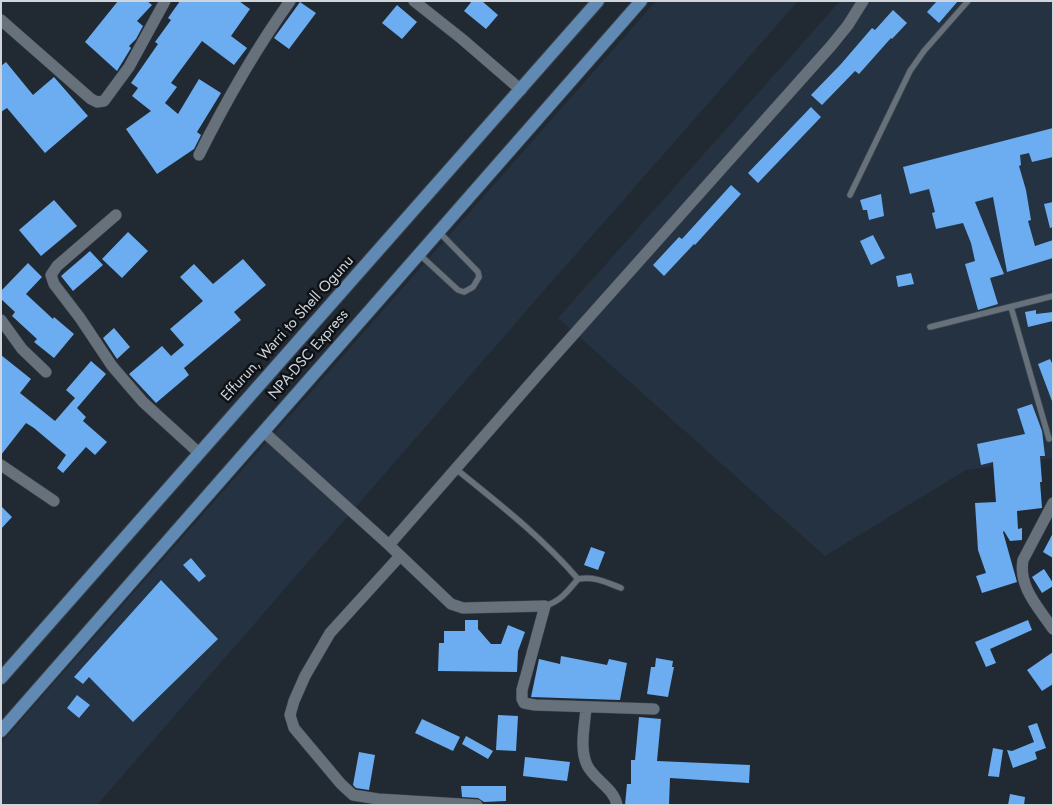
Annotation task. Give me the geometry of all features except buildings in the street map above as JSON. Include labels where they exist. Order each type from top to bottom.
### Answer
[{"type":"main road","name":"Effurun, Warri to Shell Ogunu","points":[[1,678],[598,1]]},
{"type":"main road","name":"NPA-DSC Express","points":[[1,731],[641,1]]},
{"type":"street","points":[[1,20],[91,99],[97,102],[104,101],[129,67],[165,1]]},
{"type":"street","points":[[199,155],[223,107],[263,39],[290,1]]},
{"type":"street","points":[[414,1],[521,90]]},
{"type":"street","points":[[390,545],[542,370],[831,46],[848,25],[863,1]]},
{"type":"street","points":[[116,215],[57,266],[51,274],[54,284],[80,318],[112,366],[143,402],[199,453]]},
{"type":"street","points":[[1,320],[22,349],[46,372]]},
{"type":"street","points":[[264,432],[390,545],[438,594],[451,604],[463,608],[545,606],[522,690],[524,703],[654,709]]},
{"type":"street","points":[[1,464],[54,501]]},
{"type":"street","points":[[1053,503],[1023,560],[1022,569],[1025,587],[1053,629]]},
{"type":"street","points":[[400,556],[330,634],[305,676],[294,700],[290,715],[294,728],[341,784],[353,795],[378,799],[477,805]]},
{"type":"street","points":[[586,707],[583,753],[587,766],[612,793],[617,805]]},
{"type":"lane","points":[[850,195],[910,71],[924,51],[968,1]]},
{"type":"lane","points":[[419,254],[458,290],[464,292],[473,287],[479,277],[478,272],[439,232]]},
{"type":"lane","points":[[930,327],[1053,296]]},
{"type":"lane","points":[[1011,306],[1049,439]]},
{"type":"lane","points":[[456,469],[512,514],[564,563],[578,579]]},
{"type":"lane","points":[[545,606],[554,603],[564,596],[578,579],[596,578],[621,588]]},
{"type":"shaded area","points":[[656,1],[798,1],[97,805],[1,805],[1,743]]},
{"type":"shaded area","points":[[840,1],[1053,1],[1053,458],[966,470],[825,556],[558,318]]}]
